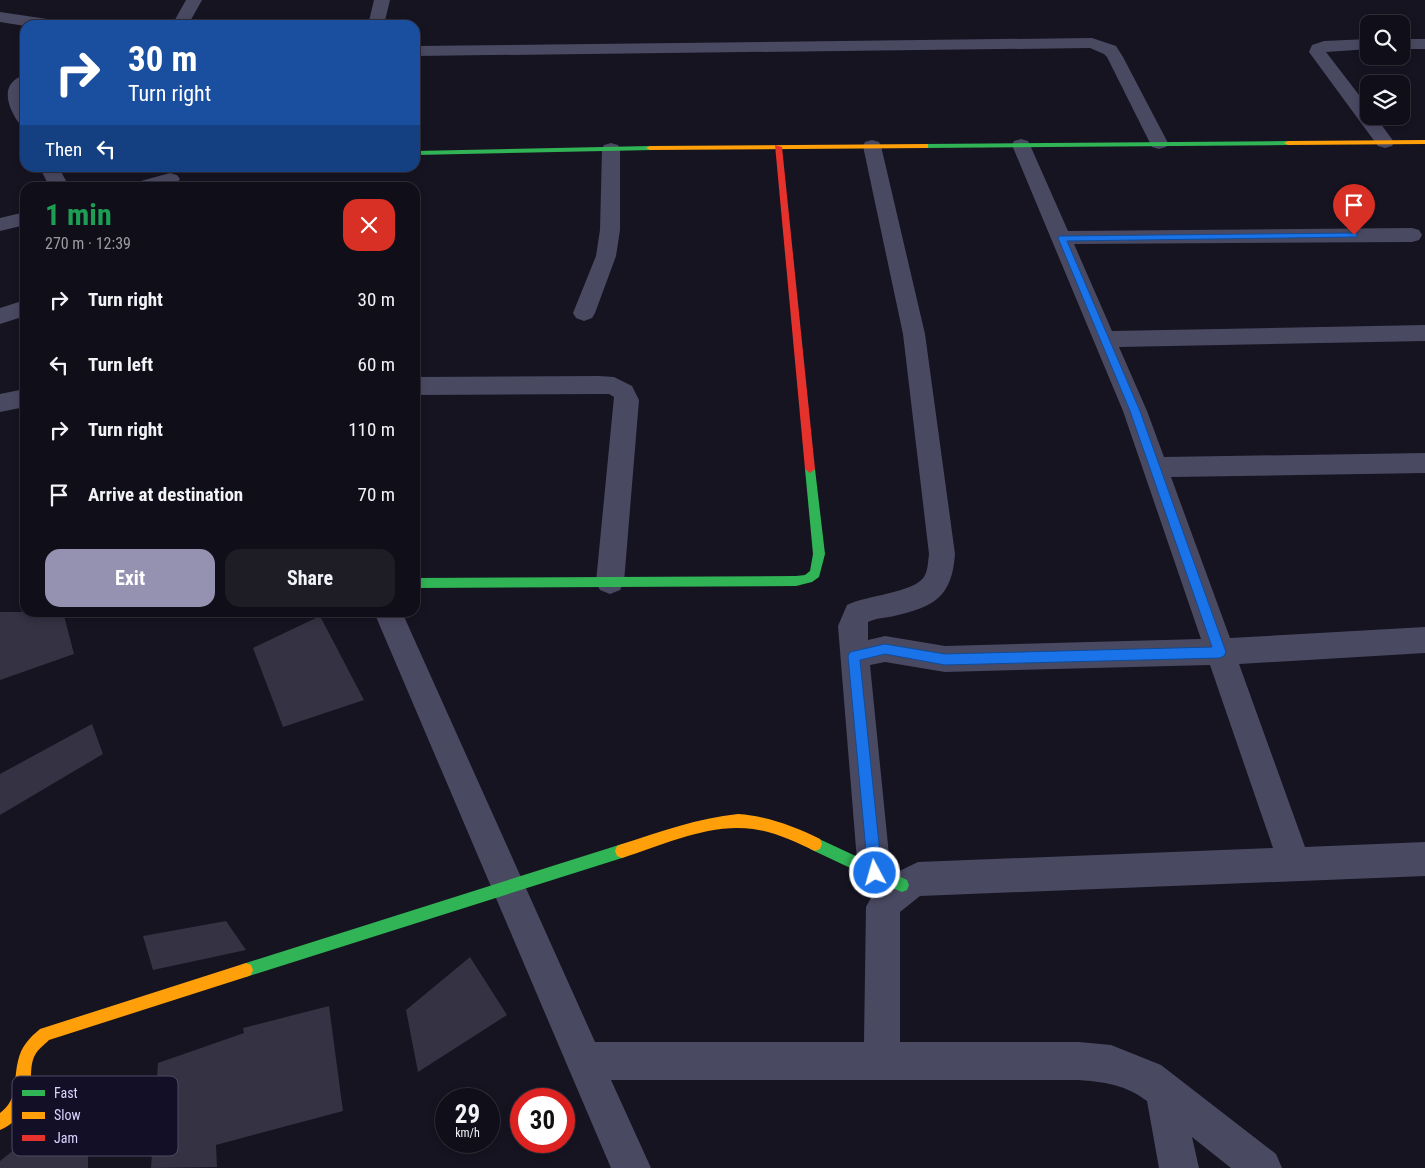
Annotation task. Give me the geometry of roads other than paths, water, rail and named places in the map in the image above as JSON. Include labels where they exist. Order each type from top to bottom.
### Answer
[{"type":"street","points":[[183,20],[194,0]]},
{"type":"street","points":[[377,20],[382,0]]},
{"type":"street","points":[[0,17],[20,20]]},
{"type":"street","points":[[420,51],[1092,44],[1110,50],[1115,57],[1159,143]]},
{"type":"street","points":[[1360,44],[1324,46],[1318,49],[1317,52],[1386,142]]},
{"type":"street","points":[[1410,44],[1425,44]]},
{"type":"street","points":[[20,85],[14,90],[14,97],[20,109]]},
{"type":"street","points":[[420,153],[778,147],[1425,142]]},
{"type":"street","points":[[1021,145],[1135,411],[1295,864]]},
{"type":"street","points":[[872,146],[914,334],[942,554],[935,585],[909,600],[867,609],[857,614],[852,626],[854,656],[889,879],[887,901],[883,907],[882,917],[882,1060]]},
{"type":"street","points":[[420,583],[796,581],[808,579],[815,574],[819,554],[778,147]]},
{"type":"street","points":[[584,314],[606,256],[610,230],[611,149]]},
{"type":"street","points":[[156,182],[169,178]]},
{"type":"street","points":[[0,225],[20,219]]},
{"type":"street","points":[[1062,238],[1412,235]]},
{"type":"street","points":[[0,316],[20,310]]},
{"type":"street","points":[[1104,340],[1425,333]]},
{"type":"street","points":[[420,386],[599,385],[614,386],[624,392],[627,400],[610,582]]},
{"type":"street","points":[[0,403],[20,399]]},
{"type":"street","points":[[1155,467],[1425,463]]},
{"type":"street","points":[[390,617],[631,1168]]},
{"type":"street","points":[[854,656],[885,649],[945,659],[1220,652],[1425,640]]},
{"type":"street","points":[[24,1076],[25,1055],[28,1046],[32,1041],[45,1034],[689,830],[723,823],[752,822],[793,832],[889,879],[1425,859]]},
{"type":"street","points":[[584,1060],[1079,1061],[1112,1064],[1148,1078],[1262,1168]]},
{"type":"street","points":[[1164,1090],[1179,1168]]},
{"type":"street","points":[[0,1122],[12,1113]]}]
